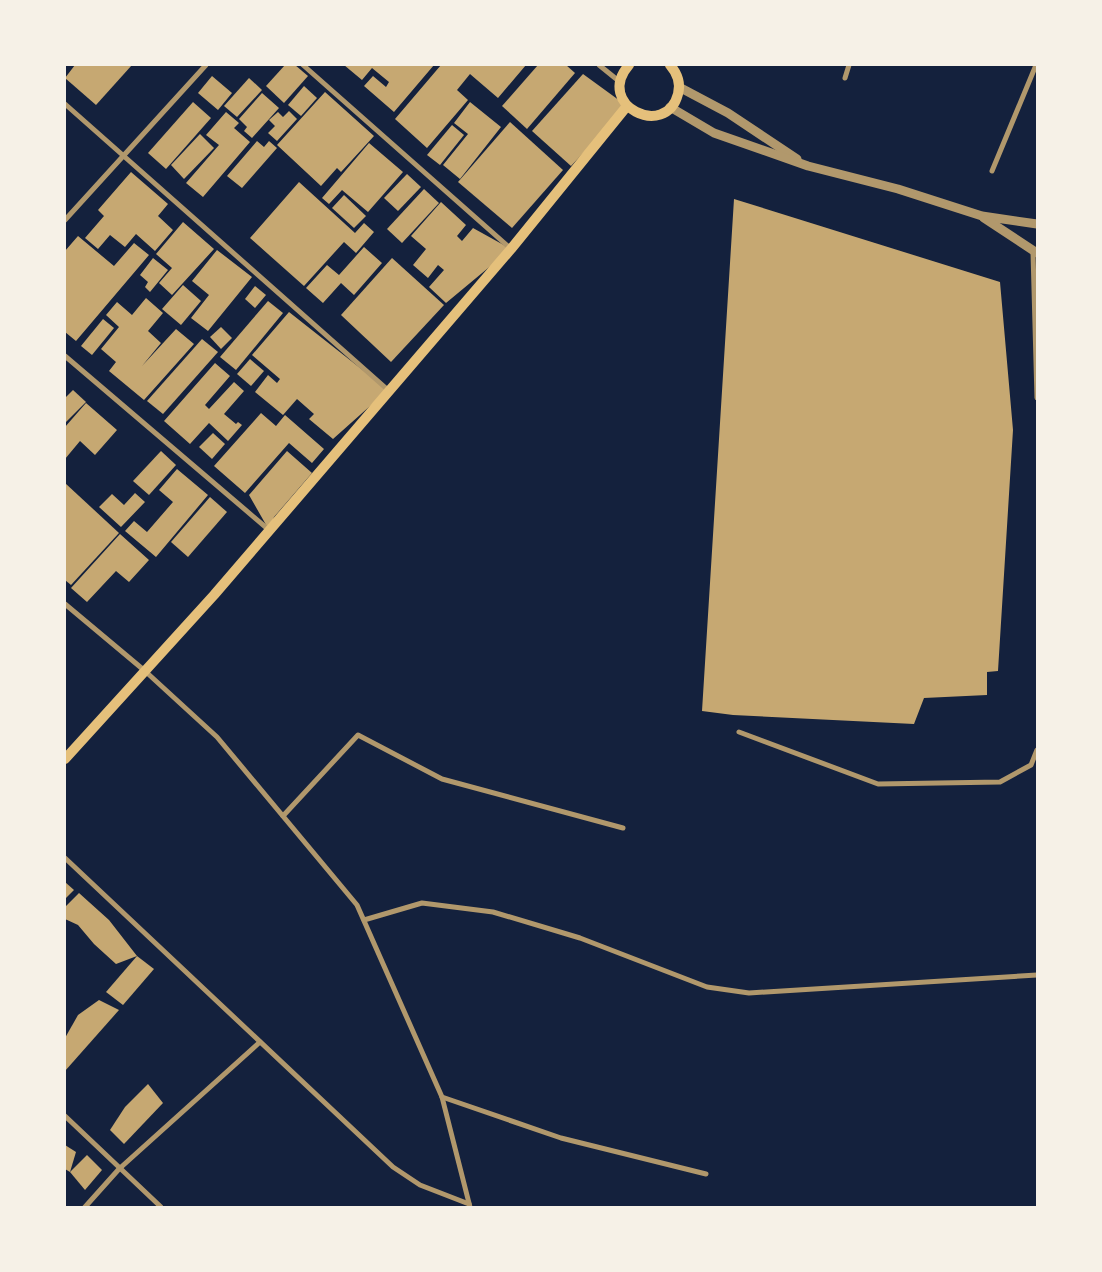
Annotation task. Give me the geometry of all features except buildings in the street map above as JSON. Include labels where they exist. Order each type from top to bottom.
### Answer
[{"type":"main road","points":[[629,65],[620,82],[620,91],[627,106],[643,115],[653,116],[670,107],[675,102],[679,87],[675,70],[670,65]]},
{"type":"main road","points":[[65,759],[270,530],[388,390],[511,249],[627,106]]},
{"type":"street","points":[[65,220],[206,65]]},
{"type":"street","points":[[303,65],[511,249]]},
{"type":"street","points":[[599,65],[620,82]]},
{"type":"street","points":[[845,78],[849,65]]},
{"type":"street","points":[[992,171],[1036,65]]},
{"type":"street","points":[[679,87],[728,113],[808,166]]},
{"type":"street","points":[[65,104],[388,390]]},
{"type":"street","points":[[670,107],[714,133],[808,166],[898,189],[982,216],[1037,224]]},
{"type":"street","points":[[982,216],[1035,252],[1037,398]]},
{"type":"street","points":[[65,356],[270,530]]},
{"type":"street","points":[[65,604],[145,671],[217,737],[358,905],[442,1097],[469,1206]]},
{"type":"street","points":[[739,732],[878,784],[1000,782],[1031,765],[1037,750]]},
{"type":"street","points":[[283,816],[358,735],[442,779],[624,828]]},
{"type":"street","points":[[65,858],[393,1167],[420,1186],[469,1206]]},
{"type":"street","points":[[364,920],[422,903],[493,912],[580,938],[707,987],[749,993],[1037,975]]},
{"type":"street","points":[[86,1207],[119,1169],[260,1042]]},
{"type":"street","points":[[442,1097],[562,1138],[706,1174]]},
{"type":"street","points":[[65,1116],[161,1207]]}]
